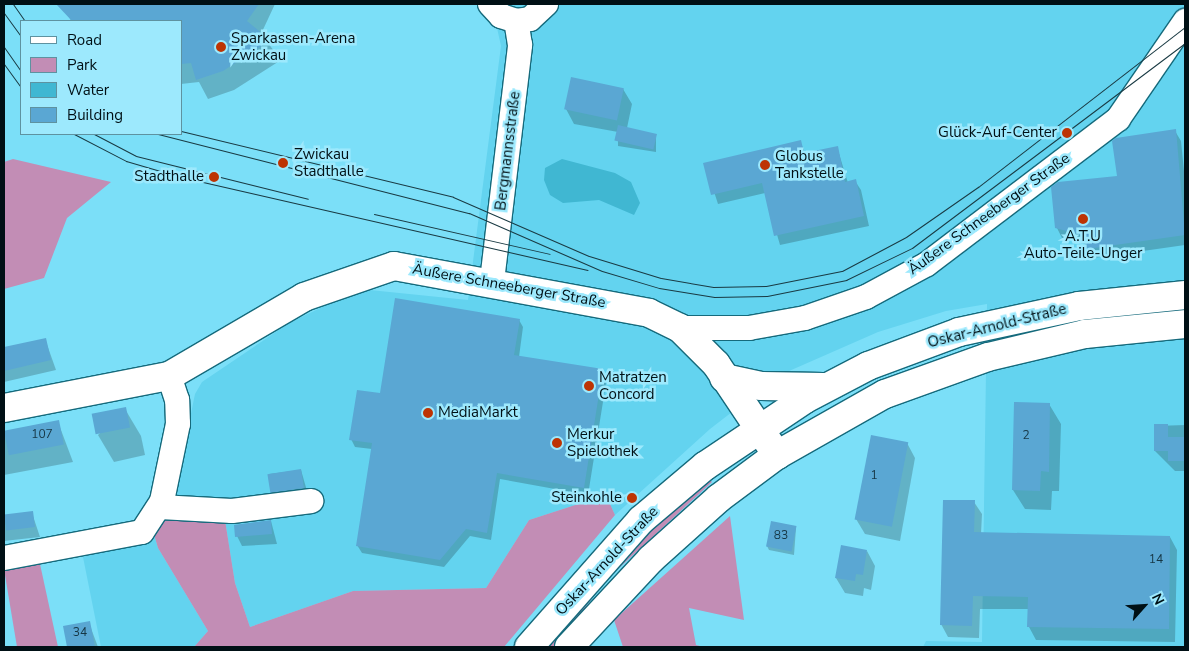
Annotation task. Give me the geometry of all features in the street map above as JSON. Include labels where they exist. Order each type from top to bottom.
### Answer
[{"type":"main road","name":"Äußere Schneeberger Straße","points":[[4,408],[168,376],[304,297],[349,278],[394,266],[492,281],[649,313],[680,328],[724,378],[777,455]]},
{"type":"main road","name":"Oskar-Arnold-Straße","points":[[529,647],[641,520],[759,427],[826,388],[911,347],[959,332],[1079,306],[1185,295]]},
{"type":"main road","name":"Oskar-Arnold-Straße","points":[[569,647],[651,559],[719,498],[777,455],[920,378],[1085,334],[1185,324]]},
{"type":"main road","points":[[724,378],[761,386],[826,388]]},
{"type":"street","points":[[490,4],[501,16],[516,20],[530,19],[546,4]]},
{"type":"street","name":"Bergmannsstraße","points":[[492,281],[520,45],[516,20]]},
{"type":"street","name":"Äußere Schneeberger Straße","points":[[680,328],[749,328],[805,318],[866,297],[926,264],[1118,119],[1185,21]]},
{"type":"street","points":[[4,558],[142,532],[160,507],[178,424],[168,376]]},
{"type":"street","points":[[160,507],[232,511],[311,501]]},
{"type":"shaded area","name":"Glück-Auf-Center","points":[[479,4],[1185,4],[1185,647],[923,647],[926,641],[982,642],[987,304],[946,311],[878,332],[780,375],[710,429],[615,515],[606,495],[529,520],[486,588],[353,591],[250,627],[235,583],[225,520],[170,516],[195,394],[202,382],[289,323],[360,289],[468,300],[501,46],[497,28]]},
{"type":"shaded area","points":[[153,531],[158,548],[208,631],[194,647],[101,647],[83,557]]},
{"type":"green space","points":[[13,159],[111,182],[67,218],[44,278],[4,289],[4,162]]},
{"type":"green space","points":[[707,477],[712,482],[606,580],[555,647],[541,647],[626,548]]},
{"type":"green space","points":[[606,495],[615,515],[504,647],[194,647],[208,631],[158,548],[153,531],[170,516],[225,520],[235,583],[250,627],[353,591],[486,588],[529,520]]},
{"type":"green space","points":[[730,516],[744,620],[689,608],[696,645],[704,647],[623,647],[614,620]]},
{"type":"green space","points":[[40,564],[58,647],[17,647],[4,569]]},
{"type":"water","points":[[562,159],[615,173],[631,182],[640,203],[634,215],[599,200],[563,203],[550,195],[544,180],[545,168]]},
{"type":"building","name":"Sparkassen-Arena Zwickau","points":[[56,4],[259,4],[247,21],[270,40],[223,71],[196,80],[191,63],[182,64],[182,20],[71,20]]},
{"type":"building","points":[[571,77],[624,88],[617,121],[564,109]]},
{"type":"building","points":[[618,125],[657,134],[653,150],[614,141]]},
{"type":"building","points":[[1176,129],[1185,235],[1087,249],[1082,235],[1055,228],[1051,187],[1058,182],[1117,176],[1112,141],[1116,138]]},
{"type":"building","points":[[801,140],[804,153],[838,146],[845,182],[856,179],[864,216],[774,236],[762,183],[711,195],[703,163]]},
{"type":"building","points":[[395,298],[520,319],[514,355],[603,369],[584,488],[497,473],[487,533],[466,529],[440,560],[356,546],[372,443],[349,440],[357,390],[380,393]]},
{"type":"building","points":[[46,338],[51,360],[4,371],[4,347]]},
{"type":"building","points":[[1014,402],[1050,403],[1049,472],[1041,471],[1040,491],[1012,490]]},
{"type":"building","points":[[126,407],[130,428],[96,434],[92,414]]},
{"type":"building","points":[[59,420],[64,445],[9,455],[4,431]]},
{"type":"building","points":[[1154,424],[1168,424],[1168,437],[1185,437],[1185,461],[1168,461],[1168,451],[1154,451]]},
{"type":"building","points":[[871,435],[908,442],[892,527],[855,519]]},
{"type":"building","points":[[301,469],[304,488],[270,493],[267,474]]},
{"type":"building","points":[[943,500],[975,500],[974,532],[1170,536],[1169,629],[1027,627],[1028,597],[973,596],[972,626],[940,625]]},
{"type":"building","points":[[33,511],[35,527],[6,530],[4,515]]},
{"type":"building","points":[[271,520],[272,534],[235,537],[234,525]]},
{"type":"building","points":[[771,521],[797,526],[792,551],[766,547]]},
{"type":"building","points":[[841,545],[867,550],[863,575],[856,574],[855,581],[835,578]]},
{"type":"building","points":[[90,621],[95,647],[67,647],[63,626]]},
{"type":"tram line","points":[[13,4],[24,20]]},
{"type":"tram line","points":[[4,13],[20,35]]},
{"type":"tram line","points":[[182,131],[453,197],[589,256],[661,278],[713,287],[766,286],[842,271],[906,237],[978,187],[1185,27]]},
{"type":"tram line","points":[[162,135],[469,213],[602,271],[659,288],[714,297],[767,296],[846,280],[912,248],[1185,43]]},
{"type":"tram line","points":[[4,47],[20,70]]},
{"type":"tram line","points":[[4,64],[20,86]]},
{"type":"tram line","points":[[76,135],[126,161],[181,177],[587,270]]},
{"type":"tram line","points":[[96,135],[136,156],[308,199]]},
{"type":"tram line","points":[[374,214],[550,254]]},
{"type":"place","name":"Sparkassen-Arena Zwickau","points":[[221,47]]},
{"type":"place","name":"Glück-Auf-Center","points":[[1067,133]]},
{"type":"place","name":"Zwickau Stadthalle","points":[[283,163]]},
{"type":"place","name":"Globus Tankstelle","points":[[765,165]]},
{"type":"place","name":"Stadthalle","points":[[214,177]]},
{"type":"place","name":"A.T.U Auto-Teile-Unger","points":[[1083,219]]},
{"type":"place","name":"Matratzen Concord","points":[[589,386]]},
{"type":"place","name":"MediaMarkt","points":[[428,413]]},
{"type":"place","name":"Merkur Spielothek","points":[[557,443]]},
{"type":"place","name":"Steinkohle","points":[[632,498]]}]
